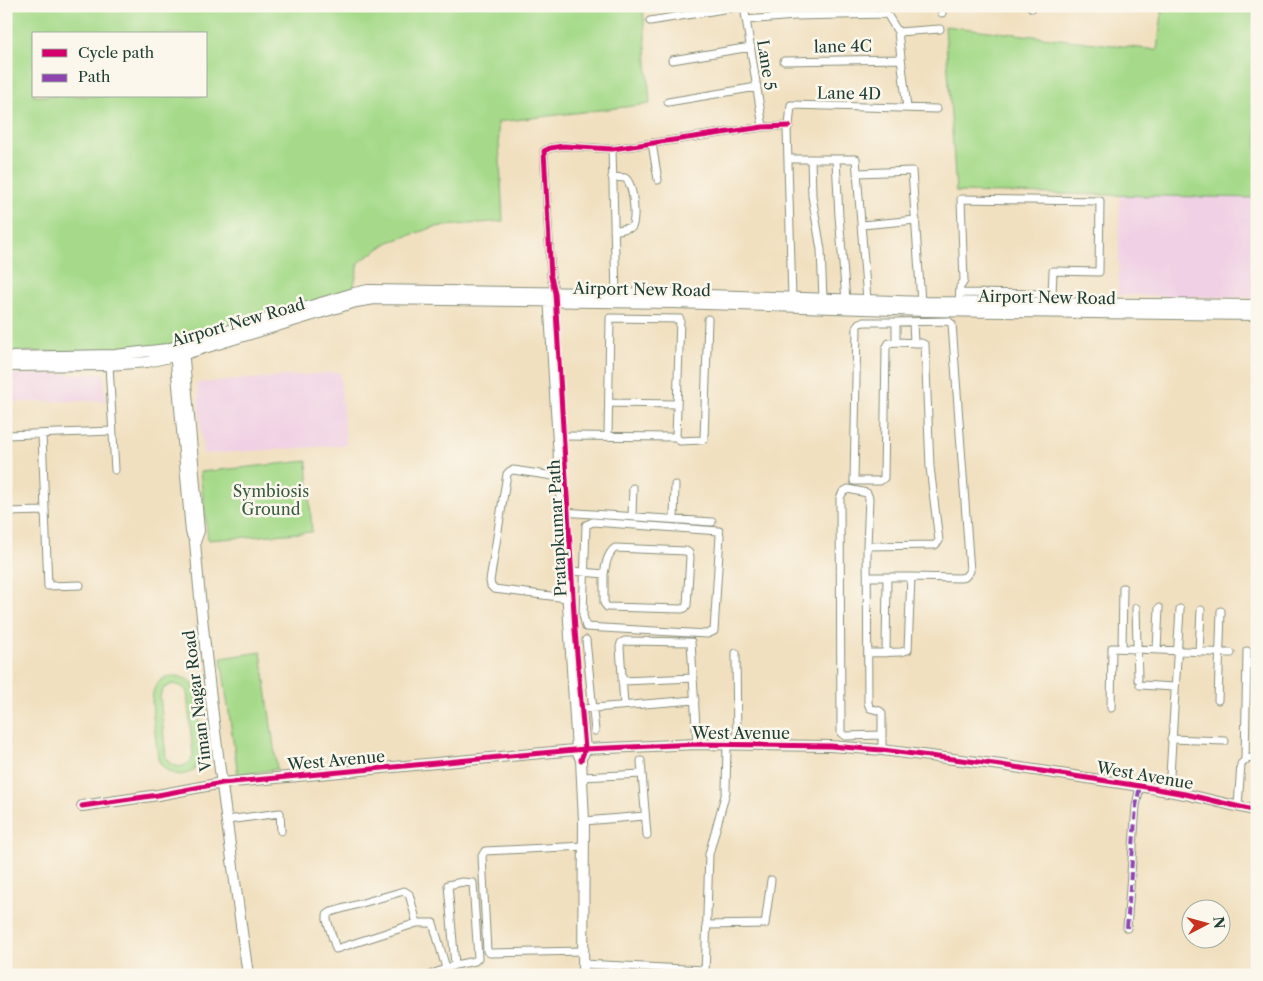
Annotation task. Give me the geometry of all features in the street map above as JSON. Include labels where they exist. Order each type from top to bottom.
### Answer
[{"type":"street","points":[[690,6],[691,15]]},
{"type":"street","points":[[650,21],[743,6]]},
{"type":"street","name":"Lane 5","points":[[743,6],[763,127]]},
{"type":"street","points":[[882,6],[898,32],[907,108],[938,109]]},
{"type":"street","points":[[746,20],[795,16],[887,14]]},
{"type":"street","points":[[898,32],[940,29]]},
{"type":"street","points":[[672,60],[751,46]]},
{"type":"street","name":"lane 4C","points":[[784,61],[901,59]]},
{"type":"street","points":[[668,102],[757,88]]},
{"type":"street","name":"Lane 4D","points":[[789,126],[792,105],[907,108]]},
{"type":"street","points":[[552,297],[544,151],[563,146],[612,149],[763,127],[789,126],[787,129],[792,298]]},
{"type":"street","points":[[652,142],[658,180]]},
{"type":"street","points":[[612,149],[616,294]]},
{"type":"street","points":[[788,159],[856,159],[867,300]]},
{"type":"street","points":[[811,159],[812,196],[821,250],[822,299]]},
{"type":"street","points":[[836,160],[846,300]]},
{"type":"street","points":[[858,173],[912,171],[921,302]]},
{"type":"street","points":[[612,177],[625,178],[631,184],[634,221],[632,228],[614,231]]},
{"type":"street","points":[[961,199],[1100,201],[1099,272],[1053,271],[1052,294],[959,298],[960,288],[964,281],[961,199]]},
{"type":"street","points":[[862,225],[916,220]]},
{"type":"street","name":"Airport New Road","points":[[6,366],[109,365],[147,362],[179,351],[362,301],[382,299],[674,294],[921,302],[959,298],[1257,305]]},
{"type":"street","name":"Airport New Road","points":[[552,297],[926,311],[1257,315]]},
{"type":"street","name":"Pratapkumar Path","points":[[552,297],[560,416],[560,477],[572,571],[572,630],[581,750]]},
{"type":"street","points":[[608,436],[610,318],[652,318],[680,319],[676,437]]},
{"type":"street","points":[[564,436],[676,437],[680,441],[699,441],[704,439],[708,319]]},
{"type":"street","points":[[850,489],[854,481],[857,326],[859,323],[864,322],[948,321],[952,324],[970,571],[965,577],[960,578],[868,577]]},
{"type":"street","points":[[896,322],[896,342]]},
{"type":"street","points":[[913,322],[914,343]]},
{"type":"street","points":[[854,481],[880,481],[884,478],[886,348],[889,344],[896,342],[924,344],[930,467],[939,541],[935,546],[867,546]]},
{"type":"street","name":"Airport New Road","points":[[6,357],[115,355],[179,351]]},
{"type":"street","name":"Viman Nagar Road","points":[[179,351],[199,532],[195,542],[201,612],[248,975]]},
{"type":"street","points":[[109,365],[114,470]]},
{"type":"street","points":[[608,403],[677,404]]},
{"type":"street","name":"Pratapkumar Path","points":[[560,416],[564,436],[567,598],[581,709],[582,777]]},
{"type":"street","points":[[6,435],[112,431]]},
{"type":"street","points":[[42,434],[48,586],[80,585]]},
{"type":"street","points":[[560,477],[514,470],[507,474],[490,581],[494,589],[567,598]]},
{"type":"street","points":[[674,519],[675,485]]},
{"type":"street","points":[[632,516],[633,488]]},
{"type":"street","points":[[882,735],[845,736],[841,733],[840,498],[843,492],[850,489],[867,493],[869,498],[867,546],[869,706],[881,712],[882,735],[882,750]]},
{"type":"street","points":[[6,512],[45,511]]},
{"type":"street","points":[[565,512],[712,522]]},
{"type":"street","points":[[593,522],[719,531],[714,631],[708,634],[586,627],[583,615],[584,572],[586,525],[593,522]]},
{"type":"street","points":[[615,548],[686,551],[690,556],[687,605],[682,609],[607,607],[604,603],[604,574],[610,552],[615,548]]},
{"type":"street","points":[[572,571],[604,574]]},
{"type":"street","points":[[886,652],[887,577]]},
{"type":"street","points":[[868,653],[905,652],[910,646],[911,577]]},
{"type":"street","points":[[1122,648],[1123,588]]},
{"type":"street","points":[[1136,608],[1136,649],[1139,682],[1174,687]]},
{"type":"street","points":[[1158,650],[1159,608]]},
{"type":"street","points":[[1169,792],[1180,610]]},
{"type":"street","points":[[1199,652],[1201,610]]},
{"type":"street","points":[[1218,700],[1221,611]]},
{"type":"street","points":[[586,640],[595,732]]},
{"type":"street","points":[[624,705],[621,643],[625,641],[691,642],[698,744]]},
{"type":"street","points":[[1111,708],[1112,648],[1232,653]]},
{"type":"street","points":[[1245,760],[1248,651]]},
{"type":"street","points":[[642,774],[582,777],[584,821],[583,969],[705,972],[709,854],[726,792],[732,745],[736,654]]},
{"type":"street","points":[[622,681],[694,678]]},
{"type":"street","points":[[581,709],[695,700]]},
{"type":"street","points":[[1171,739],[1225,741]]},
{"type":"street","name":"West Avenue","points":[[82,806],[222,783],[581,750],[698,744],[830,746],[882,750],[1001,765],[1140,786],[1238,806],[1257,812]]},
{"type":"street","points":[[1238,806],[1241,764],[1245,760],[1257,757]]},
{"type":"street","points":[[642,761],[647,835]]},
{"type":"street","points":[[1127,928],[1136,806],[1140,786]]},
{"type":"street","points":[[227,820],[280,814],[281,831]]},
{"type":"street","points":[[584,821],[645,816]]},
{"type":"street","points":[[584,846],[484,851],[482,856],[488,951],[490,953],[584,951]]},
{"type":"street","points":[[706,925],[765,924],[771,880]]},
{"type":"street","points":[[430,975],[447,972],[455,965],[475,961],[478,958],[473,883],[462,882],[448,885],[455,965]]},
{"type":"street","points":[[417,923],[409,894],[404,891],[331,912],[327,915],[326,920],[336,948],[417,923],[433,923],[447,972]]},
{"type":"shaded area","points":[[1120,195],[1257,198],[1257,298],[1118,295]]},
{"type":"shaded area","points":[[340,372],[346,445],[203,454],[197,383]]},
{"type":"shaded area","points":[[6,374],[104,374],[105,401],[6,402]]},
{"type":"green space","points":[[6,6],[643,6],[650,104],[498,122],[503,221],[435,227],[389,242],[359,262],[353,290],[166,346],[127,351],[6,352]]},
{"type":"green space","points":[[1163,6],[1257,6],[1257,198],[956,192],[945,26],[1157,50]]},
{"type":"green space","name":"Symbiosis Ground","points":[[307,461],[312,532],[208,540],[200,472]]},
{"type":"green space","points":[[261,652],[277,769],[238,775],[221,658]]},
{"type":"green space","points":[[179,677],[188,680],[195,688],[200,725],[200,761],[191,772],[179,775],[167,770],[158,759],[153,715],[152,698],[154,689],[163,679]],"holes":[[[173,684],[183,687],[187,692],[193,756],[184,766],[176,766],[172,765],[166,758],[160,696],[164,688]]]},
{"type":"marked path","points":[[1127,928],[1136,806],[1140,786]]},
{"type":"cycle path","points":[[581,760],[585,749],[575,630],[555,293],[551,277],[544,151],[563,146],[612,149],[763,127],[789,126]]},
{"type":"cycle path","points":[[82,806],[222,783],[585,749],[697,744],[830,746],[882,750],[1001,765],[1140,786],[1185,794],[1257,811]]}]
